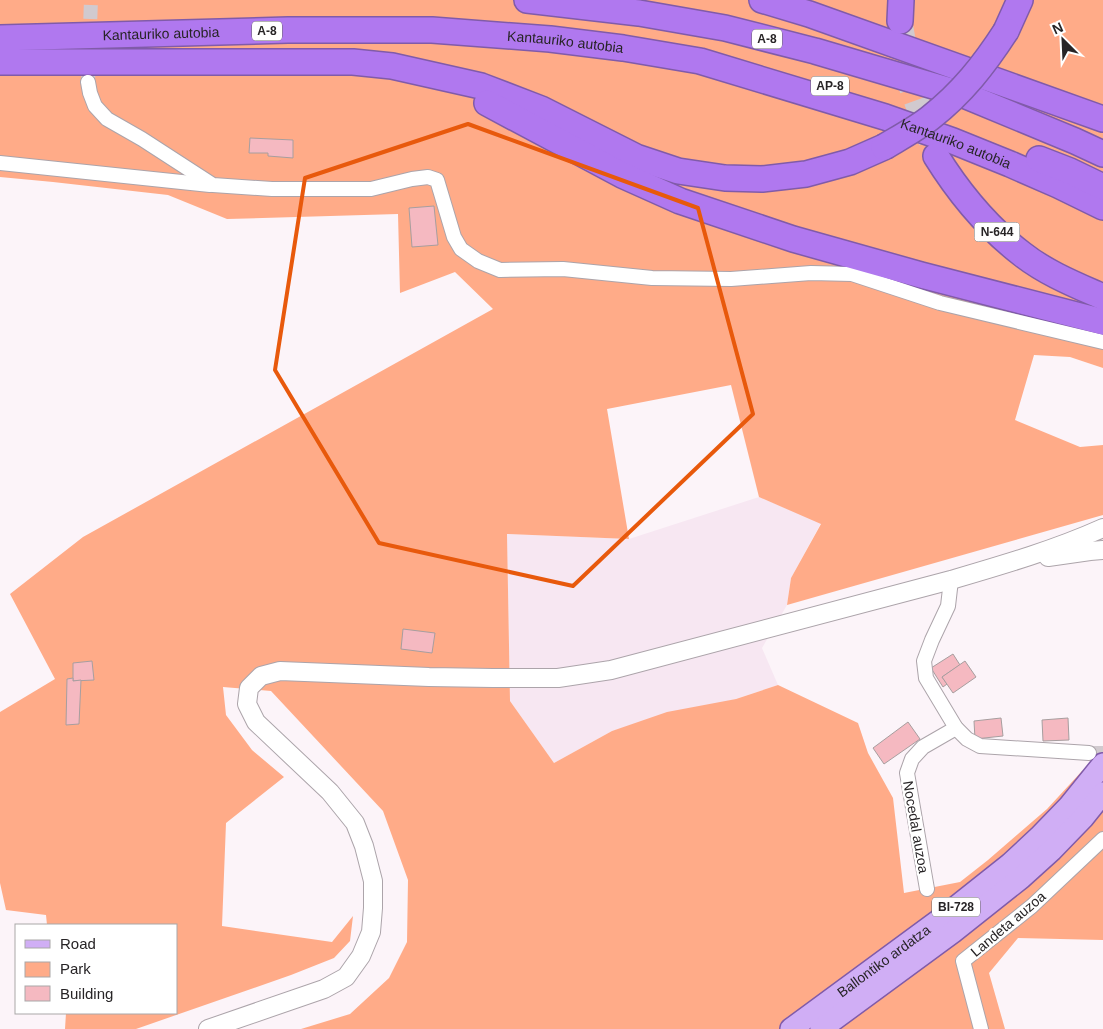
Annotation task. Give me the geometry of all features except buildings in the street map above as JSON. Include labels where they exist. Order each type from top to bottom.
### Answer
[{"type":"highway","name":"A-8","points":[[527,0],[639,13],[725,28],[815,51],[964,95],[1103,154]]},
{"type":"highway","points":[[762,0],[818,17],[1103,119]]},
{"type":"highway","points":[[0,62],[353,62],[392,66],[481,86],[541,109],[636,157],[678,171],[725,178],[762,179],[806,174],[850,162],[884,147],[929,119],[963,89],[988,58],[1006,31],[1020,0]]},
{"type":"highway","name":"Kantauriko autobia","points":[[0,38],[288,30],[432,30],[550,39],[624,48],[700,61],[885,117],[953,141],[1034,174],[1103,207]]},
{"type":"highway","name":"AP-8","points":[[700,61],[805,79],[884,100],[957,125],[1070,171],[1103,188]]},
{"type":"highway","points":[[418,72],[493,106],[622,175],[680,201],[793,239],[1103,322]]},
{"type":"highway","name":"N-644","points":[[936,156],[966,199],[991,227],[1023,255],[1048,271],[1078,286],[1103,292]]},
{"type":"highway","points":[[1078,286],[1103,297]]},
{"type":"main road","name":"Ballontiko ardatza","points":[[791,1029],[942,918],[1010,864],[1070,806],[1096,758]]},
{"type":"main road","name":"Ballontiko ardatza","points":[[821,1029],[953,932],[1021,878],[1083,818],[1103,793]]},
{"type":"street","points":[[88,82],[95,106],[107,118],[213,185]]},
{"type":"street","points":[[0,163],[213,185],[272,189],[371,189],[428,177],[437,180],[454,237],[461,249],[478,261],[500,270],[563,269],[652,278],[711,279],[811,273],[852,274],[940,303],[1103,342]]},
{"type":"street","points":[[208,1029],[324,989],[346,977],[361,956],[371,932],[373,881],[364,846],[355,823],[330,792],[256,722],[247,704],[249,688],[261,676],[280,671],[429,677],[558,678],[611,670],[951,580],[1006,564],[1103,528]]},
{"type":"street","points":[[1006,564],[1103,550]]},
{"type":"street","points":[[951,580],[948,606],[924,661],[926,678],[956,728],[966,739],[980,746],[1096,758]]},
{"type":"street","name":"Nocedal auzoa","points":[[928,889],[907,773],[912,759],[923,748],[956,728]]},
{"type":"street","name":"Landeta auzoa","points":[[981,1029],[963,961],[1032,906],[1103,839]]},
{"type":"highlighted area","points":[[468,124],[698,208],[753,414],[573,586],[379,543],[275,370],[305,178]]},
{"type":"shaded area","points":[[759,497],[821,523],[791,578],[787,605],[762,648],[778,685],[736,699],[612,731],[554,763],[510,701],[507,534],[629,539]]},
{"type":"green space","points":[[0,0],[1103,0],[1103,368],[1070,357],[1034,355],[1015,420],[1080,447],[1103,445],[1103,515],[787,605],[791,578],[821,524],[759,497],[731,385],[607,409],[629,539],[507,534],[510,701],[554,763],[612,731],[667,712],[736,699],[778,685],[858,723],[868,753],[893,798],[904,893],[960,882],[1047,809],[1082,771],[1103,775],[1103,940],[1018,938],[989,973],[1005,1029],[301,1029],[350,1014],[389,978],[407,942],[408,880],[383,811],[271,691],[223,687],[226,715],[252,750],[284,777],[226,823],[222,926],[332,942],[353,916],[350,941],[334,958],[291,975],[136,1029],[65,1029],[66,1014],[178,1014],[178,924],[47,924],[46,915],[6,910],[0,883],[0,712],[55,679],[10,594],[83,537],[493,309],[455,272],[400,293],[398,214],[227,219],[168,195],[0,177]]},
{"type":"tunnel","points":[[88,82],[91,0]]},
{"type":"tunnel","points":[[901,28],[911,86],[931,141]]},
{"type":"tunnel","points":[[1089,753],[1103,753]]}]
